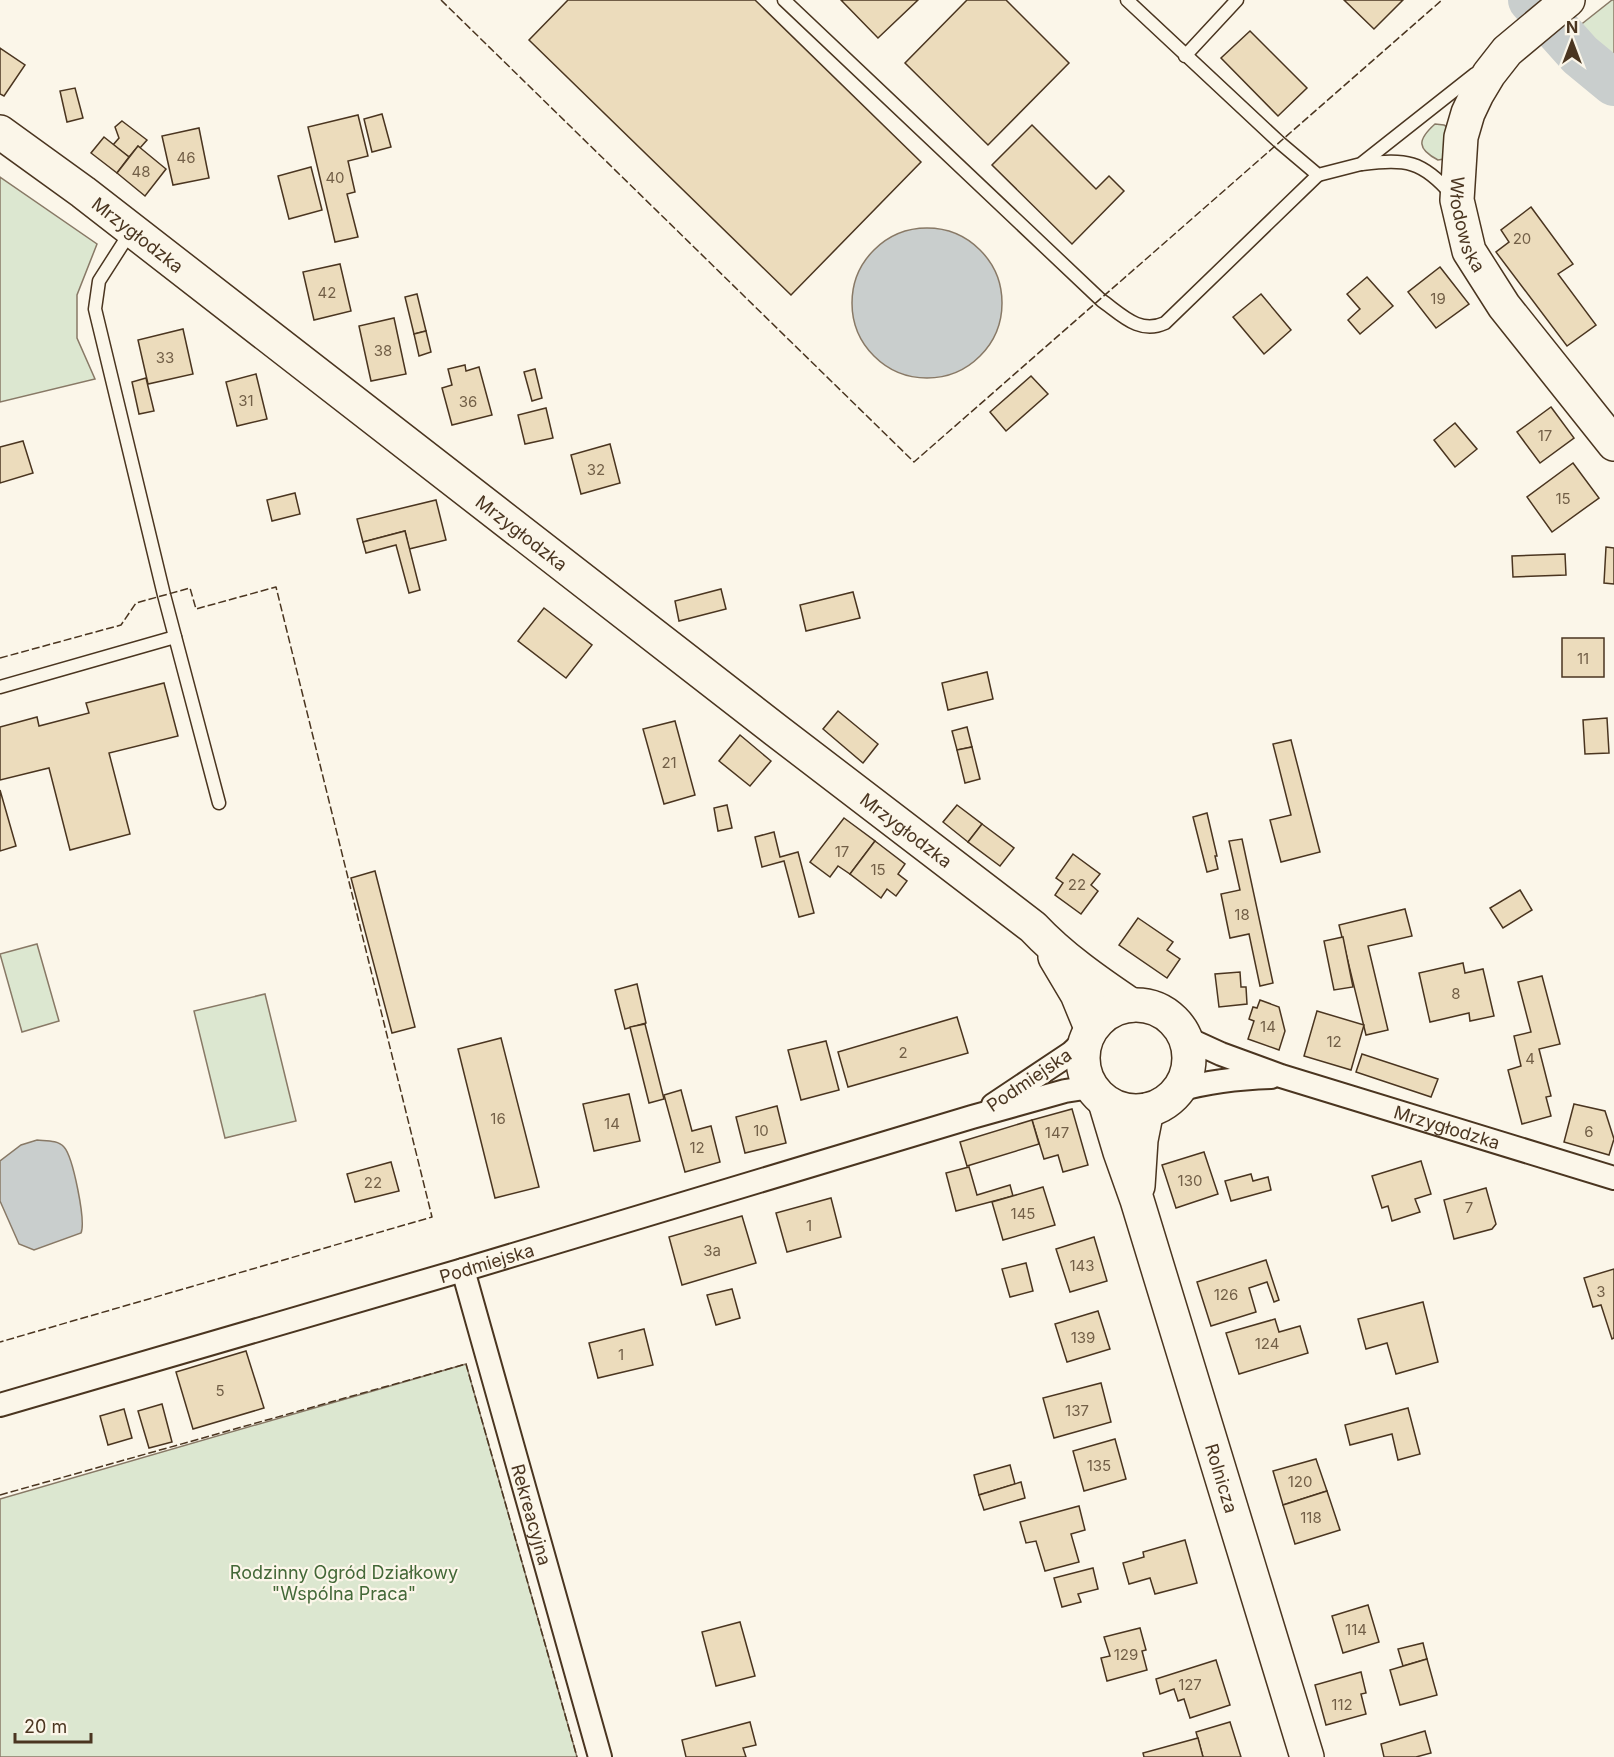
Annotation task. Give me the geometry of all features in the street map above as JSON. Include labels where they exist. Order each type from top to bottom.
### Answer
[{"type":"street","name":"Włodowska","points":[[1568,0],[1515,44],[1489,74],[1468,113],[1461,137],[1457,200],[1469,251],[1504,306],[1614,444]]},
{"type":"street","name":"Mrzygłodzka","points":[[0,132],[131,230],[1024,920],[1089,976],[1131,1005]]},
{"type":"street","name":"Mrzygłodzka","points":[[1043,938],[1077,994],[1088,1034]]},
{"type":"street","points":[[1144,1004],[1162,1011],[1177,1022],[1186,1038],[1190,1057],[1187,1075],[1179,1090],[1167,1102],[1135,1112],[1118,1108],[1098,1095],[1084,1073],[1082,1057],[1088,1034],[1108,1012],[1131,1005],[1144,1004]]},
{"type":"street","name":"Podmiejska","points":[[972,1118],[1071,1053],[1088,1034]]},
{"type":"street","name":"Mrzygłodzka","points":[[1186,1038],[1221,1054],[1281,1076],[1614,1178]]},
{"type":"street","name":"Mrzygłodzka","points":[[1179,1090],[1224,1079],[1281,1076]]},
{"type":"street","name":"Podmiejska","points":[[0,1405],[1065,1091],[1098,1095]]},
{"type":"street","name":"Rolnicza","points":[[1098,1095],[1137,1200],[1307,1757]]},
{"type":"street","name":"Rolnicza","points":[[1137,1200],[1141,1140],[1147,1110]]},
{"type":"street","name":"Rekreacyjna","points":[[463,1270],[600,1757]]},
{"type":"lane","points":[[784,0],[1101,300],[1135,324],[1147,328],[1156,327],[1172,318],[1318,175],[1361,164],[1386,161],[1410,162],[1439,179],[1457,200]]},
{"type":"lane","points":[[1127,0],[1185,56],[1318,175]]},
{"type":"lane","points":[[1185,56],[1237,0]]},
{"type":"lane","points":[[1361,164],[1515,44]]},
{"type":"lane","points":[[131,230],[99,281],[95,309],[175,637],[219,804]]},
{"type":"lane","points":[[0,687],[175,637]]},
{"type":"green space","points":[[1614,0],[1614,77],[1592,60],[1569,34]]},
{"type":"green space","points":[[1435,124],[1449,128],[1444,159],[1438,160],[1423,148],[1425,135]]},
{"type":"green space","points":[[0,177],[97,244],[77,295],[77,338],[95,379],[0,402]]},
{"type":"green space","points":[[37,944],[59,1021],[22,1032],[0,954]]},
{"type":"green space","points":[[265,994],[296,1121],[225,1138],[194,1011]]},
{"type":"green space","name":"Rodzinny Ogród Działkowy \"Wspólna Praca\"","points":[[466,1364],[577,1757],[0,1757],[0,1499]]},
{"type":"shaded area","points":[[1569,34],[1592,60],[1614,77],[1614,91],[1594,77],[1559,41]]},
{"type":"shaded area","points":[[927,228],[956,234],[980,250],[996,274],[1002,303],[996,332],[980,356],[956,372],[927,378],[898,372],[874,356],[858,332],[852,303],[858,274],[874,250],[898,234]]},
{"type":"shaded area","points":[[37,1140],[59,1143],[68,1153],[78,1189],[82,1226],[81,1233],[34,1250],[19,1244],[0,1201],[0,1161],[21,1145]]},
{"type":"building","points":[[568,0],[755,0],[921,162],[791,295],[529,40]]},
{"type":"building","points":[[841,0],[918,0],[878,38]]},
{"type":"building","points":[[967,0],[1006,0],[1069,63],[988,145],[905,63]]},
{"type":"building","points":[[1344,0],[1403,0],[1374,29]]},
{"type":"building","points":[[1250,31],[1307,88],[1278,116],[1221,58]]},
{"type":"building","points":[[0,48],[25,65],[4,96],[0,94]]},
{"type":"building","points":[[75,88],[83,118],[67,122],[60,91]]},
{"type":"building","points":[[382,114],[391,147],[372,152],[364,119]]},
{"type":"building","points":[[358,115],[368,156],[348,161],[355,192],[347,194],[358,237],[335,242],[308,127]]},
{"type":"building","points":[[122,121],[147,140],[140,148],[138,146],[129,157],[113,145],[119,138],[115,127]]},
{"type":"building","points":[[1032,125],[1096,189],[1109,176],[1124,191],[1072,244],[992,165]]},
{"type":"building","points":[[199,128],[209,178],[173,185],[162,136]]},
{"type":"building","points":[[104,137],[129,157],[117,173],[91,153]]},
{"type":"building","points":[[138,146],[166,169],[145,196],[117,173]]},
{"type":"building","points":[[311,167],[322,210],[289,219],[278,176]]},
{"type":"building","points":[[1531,207],[1573,264],[1558,274],[1596,325],[1567,346],[1496,252],[1509,242],[1501,230]]},
{"type":"building","points":[[340,264],[351,311],[314,320],[303,272]]},
{"type":"building","points":[[1440,267],[1469,304],[1436,328],[1408,292]]},
{"type":"building","points":[[1367,277],[1393,306],[1360,334],[1348,320],[1360,309],[1347,294]]},
{"type":"building","points":[[417,294],[426,331],[414,334],[405,297]]},
{"type":"building","points":[[1261,294],[1291,330],[1264,354],[1233,317]]},
{"type":"building","points":[[394,318],[406,374],[371,381],[359,326]]},
{"type":"building","points":[[183,329],[193,374],[148,384],[138,340]]},
{"type":"building","points":[[426,331],[431,352],[419,356],[414,334]]},
{"type":"building","points":[[465,365],[466,371],[479,367],[492,415],[452,425],[442,388],[452,385],[448,369]]},
{"type":"building","points":[[535,369],[542,398],[532,401],[524,372]]},
{"type":"building","points":[[256,374],[267,419],[237,426],[226,382]]},
{"type":"building","points":[[1031,376],[1048,394],[1006,431],[990,412]]},
{"type":"building","points":[[146,378],[154,411],[139,414],[132,382]]},
{"type":"building","points":[[1551,407],[1574,438],[1540,463],[1517,432]]},
{"type":"building","points":[[546,408],[553,438],[525,444],[518,415]]},
{"type":"building","points":[[1455,423],[1477,449],[1455,467],[1434,440]]},
{"type":"building","points":[[23,441],[33,473],[0,483],[0,447]]},
{"type":"building","points":[[610,444],[620,483],[581,494],[571,455]]},
{"type":"building","points":[[1573,463],[1599,498],[1552,532],[1527,497]]},
{"type":"building","points":[[295,493],[300,514],[272,521],[267,500]]},
{"type":"building","points":[[436,500],[446,540],[409,549],[405,531],[363,542],[357,519]]},
{"type":"building","points":[[405,531],[420,590],[409,593],[396,545],[366,553],[363,542]]},
{"type":"building","points":[[1606,547],[1614,548],[1614,584],[1604,583]]},
{"type":"building","points":[[1565,554],[1566,575],[1513,577],[1512,556]]},
{"type":"building","points":[[721,589],[726,609],[679,621],[675,601]]},
{"type":"building","points":[[853,592],[860,618],[806,631],[800,605]]},
{"type":"building","points":[[544,608],[592,645],[566,678],[518,641]]},
{"type":"building","points":[[1562,638],[1604,638],[1604,677],[1562,677]]},
{"type":"building","points":[[987,672],[993,699],[948,710],[942,683]]},
{"type":"building","points":[[164,683],[178,736],[109,753],[130,834],[70,850],[49,768],[0,780],[0,727],[37,717],[39,726],[89,713],[86,703]]},
{"type":"building","points":[[838,711],[878,744],[863,763],[823,729]]},
{"type":"building","points":[[1607,718],[1609,753],[1585,754],[1583,720]]},
{"type":"building","points":[[675,721],[695,795],[664,804],[643,729]]},
{"type":"building","points":[[967,727],[972,747],[957,750],[952,731]]},
{"type":"building","points":[[740,735],[771,761],[750,786],[719,761]]},
{"type":"building","points":[[1291,740],[1320,852],[1281,862],[1270,820],[1291,815],[1273,744]]},
{"type":"building","points":[[972,747],[980,779],[965,783],[957,750]]},
{"type":"building","points":[[0,790],[16,846],[0,851]]},
{"type":"building","points":[[727,805],[732,828],[718,831],[714,808]]},
{"type":"building","points":[[957,805],[982,824],[968,842],[943,822]]},
{"type":"building","points":[[1207,813],[1218,869],[1207,872],[1193,817]]},
{"type":"building","points":[[844,818],[875,841],[850,874],[838,866],[830,877],[810,862]]},
{"type":"building","points":[[982,824],[1014,848],[1000,866],[968,842]]},
{"type":"building","points":[[774,832],[780,857],[798,852],[814,913],[799,917],[784,861],[762,867],[755,837]]},
{"type":"building","points":[[1242,839],[1273,983],[1260,986],[1249,934],[1230,938],[1221,894],[1240,890],[1229,841]]},
{"type":"building","points":[[875,841],[905,864],[898,874],[907,881],[896,896],[887,889],[881,898],[850,874]]},
{"type":"building","points":[[1073,854],[1100,874],[1091,885],[1098,891],[1081,914],[1055,895],[1063,883],[1056,878]]},
{"type":"building","points":[[375,871],[415,1027],[392,1033],[351,878]]},
{"type":"building","points":[[1520,890],[1532,910],[1503,928],[1490,908]]},
{"type":"building","points":[[1405,909],[1412,936],[1368,946],[1388,1030],[1366,1035],[1339,925]]},
{"type":"building","points":[[1138,918],[1173,942],[1167,950],[1180,959],[1167,978],[1119,945]]},
{"type":"building","points":[[1343,937],[1353,987],[1334,990],[1324,941]]},
{"type":"building","points":[[1463,963],[1465,973],[1483,969],[1494,1016],[1470,1021],[1469,1013],[1430,1022],[1419,973]]},
{"type":"building","points":[[1240,972],[1241,987],[1246,987],[1247,1004],[1219,1007],[1215,974]]},
{"type":"building","points":[[1542,976],[1560,1044],[1539,1049],[1551,1096],[1546,1097],[1551,1116],[1522,1124],[1508,1070],[1521,1066],[1514,1036],[1531,1032],[1518,982]]},
{"type":"building","points":[[637,984],[646,1023],[625,1029],[615,990]]},
{"type":"building","points":[[1260,1000],[1279,1007],[1285,1031],[1279,1050],[1248,1039],[1254,1021],[1249,1019],[1253,1007],[1257,1008]]},
{"type":"building","points":[[1317,1011],[1364,1025],[1351,1070],[1304,1056]]},
{"type":"building","points":[[957,1017],[968,1053],[848,1087],[838,1052]]},
{"type":"building","points":[[645,1024],[664,1099],[649,1103],[630,1027]]},
{"type":"building","points":[[501,1038],[539,1187],[495,1198],[458,1049]]},
{"type":"building","points":[[826,1041],[839,1090],[801,1100],[788,1050]]},
{"type":"building","points":[[1362,1054],[1438,1079],[1431,1097],[1356,1072]]},
{"type":"building","points":[[681,1090],[692,1131],[711,1126],[720,1162],[685,1172],[664,1095]]},
{"type":"building","points":[[629,1094],[640,1141],[594,1151],[583,1104]]},
{"type":"building","points":[[1574,1104],[1605,1111],[1614,1139],[1609,1155],[1564,1142]]},
{"type":"building","points":[[777,1106],[786,1143],[745,1153],[736,1117]]},
{"type":"building","points":[[1072,1109],[1088,1165],[1063,1172],[1058,1155],[1044,1159],[1032,1120]]},
{"type":"building","points":[[1032,1120],[1039,1144],[967,1166],[960,1142]]},
{"type":"building","points":[[1204,1152],[1218,1194],[1176,1208],[1162,1165]]},
{"type":"building","points":[[1421,1161],[1431,1194],[1415,1199],[1420,1212],[1392,1221],[1388,1206],[1382,1208],[1372,1176]]},
{"type":"building","points":[[391,1162],[399,1191],[355,1202],[347,1174]]},
{"type":"building","points":[[969,1167],[977,1195],[1010,1185],[1013,1196],[956,1211],[946,1173]]},
{"type":"building","points":[[1251,1174],[1253,1181],[1268,1177],[1271,1190],[1231,1201],[1225,1181]]},
{"type":"building","points":[[1043,1187],[1055,1225],[1003,1240],[992,1202]]},
{"type":"building","points":[[1486,1188],[1496,1224],[1492,1229],[1454,1239],[1444,1200]]},
{"type":"building","points":[[831,1198],[841,1237],[787,1252],[776,1213]]},
{"type":"building","points":[[742,1216],[756,1263],[682,1285],[669,1237]]},
{"type":"building","points":[[1094,1237],[1107,1281],[1070,1292],[1056,1249]]},
{"type":"building","points":[[1266,1260],[1279,1300],[1274,1302],[1267,1282],[1249,1288],[1256,1312],[1211,1326],[1197,1282]]},
{"type":"building","points":[[1026,1263],[1033,1291],[1010,1297],[1002,1269]]},
{"type":"building","points":[[1614,1269],[1614,1338],[1612,1339],[1601,1305],[1593,1307],[1584,1278]]},
{"type":"building","points":[[732,1289],[740,1318],[716,1325],[707,1295]]},
{"type":"building","points":[[1423,1302],[1438,1362],[1396,1374],[1387,1343],[1366,1349],[1358,1319]]},
{"type":"building","points":[[1098,1311],[1110,1349],[1067,1362],[1055,1324]]},
{"type":"building","points":[[1275,1319],[1279,1332],[1300,1326],[1308,1353],[1239,1374],[1226,1333]]},
{"type":"building","points":[[644,1329],[653,1365],[598,1378],[589,1343]]},
{"type":"building","points":[[246,1351],[264,1408],[193,1429],[176,1372]]},
{"type":"building","points":[[1101,1383],[1111,1422],[1054,1438],[1043,1398]]},
{"type":"building","points":[[162,1404],[172,1442],[149,1448],[138,1411]]},
{"type":"building","points":[[1408,1408],[1420,1454],[1398,1460],[1392,1434],[1350,1445],[1345,1425]]},
{"type":"building","points":[[124,1409],[132,1438],[108,1445],[100,1416]]},
{"type":"building","points":[[1115,1439],[1126,1479],[1084,1491],[1073,1451]]},
{"type":"building","points":[[1316,1459],[1327,1491],[1283,1505],[1273,1471]]},
{"type":"building","points":[[1010,1465],[1015,1484],[979,1495],[974,1475]]},
{"type":"building","points":[[1021,1482],[1025,1498],[984,1510],[979,1495]]},
{"type":"building","points":[[1327,1491],[1340,1530],[1295,1544],[1283,1505]]},
{"type":"building","points":[[1079,1506],[1085,1530],[1071,1534],[1079,1562],[1045,1571],[1036,1541],[1026,1543],[1020,1522]]},
{"type":"building","points":[[1185,1540],[1197,1583],[1155,1594],[1150,1578],[1129,1584],[1123,1563],[1144,1557],[1143,1552]]},
{"type":"building","points":[[1093,1568],[1098,1589],[1078,1594],[1081,1602],[1062,1607],[1054,1578]]},
{"type":"building","points":[[1368,1605],[1379,1642],[1343,1653],[1332,1616]]},
{"type":"building","points":[[740,1622],[755,1676],[716,1686],[702,1632]]},
{"type":"building","points":[[1140,1628],[1146,1650],[1142,1651],[1147,1670],[1107,1681],[1101,1658],[1110,1656],[1104,1637]]},
{"type":"building","points":[[1423,1643],[1427,1659],[1403,1666],[1398,1649]]},
{"type":"building","points":[[1427,1659],[1437,1695],[1400,1705],[1390,1670]]},
{"type":"building","points":[[1216,1660],[1230,1705],[1190,1718],[1184,1699],[1178,1701],[1174,1689],[1160,1694],[1156,1679]]},
{"type":"building","points":[[1361,1672],[1366,1693],[1361,1694],[1366,1714],[1326,1725],[1315,1685]]},
{"type":"building","points":[[750,1722],[756,1745],[743,1748],[746,1757],[686,1757],[682,1740]]},
{"type":"building","points":[[1230,1722],[1241,1757],[1203,1757],[1196,1732]]},
{"type":"building","points":[[1425,1731],[1431,1753],[1416,1757],[1384,1757],[1381,1744]]},
{"type":"building","points":[[1198,1738],[1203,1757],[1144,1757],[1143,1753]]},
{"type":"waterway","points":[[1531,0],[1580,55],[1614,83]]},
{"type":"fence","points":[[441,0],[914,462],[1442,0]]},
{"type":"fence","points":[[0,658],[121,625],[136,603],[190,588],[196,609],[276,587],[432,1217],[0,1342]]},
{"type":"fence","points":[[0,1495],[466,1364],[577,1757]]}]
